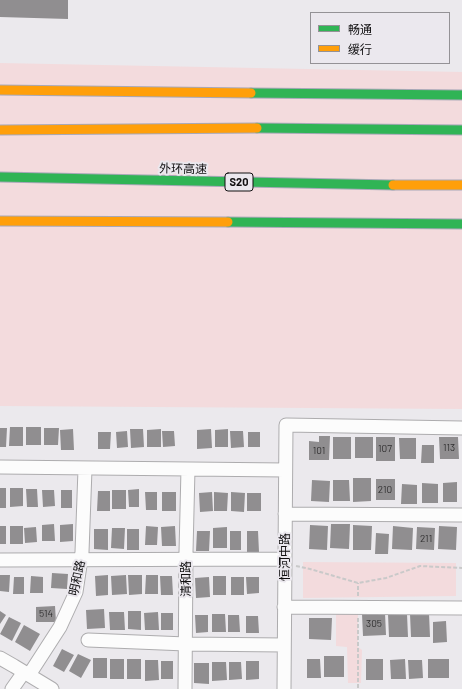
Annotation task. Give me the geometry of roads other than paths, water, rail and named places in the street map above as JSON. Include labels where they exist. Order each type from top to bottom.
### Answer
[{"type":"highway","points":[[0,90],[462,95]]},
{"type":"highway","points":[[0,130],[237,128],[462,130]]},
{"type":"highway","name":"外环高速","points":[[0,177],[311,184],[462,185]]},
{"type":"highway","points":[[0,221],[462,224]]},
{"type":"street","name":"恒河中路","points":[[284,689],[286,425],[462,428]]},
{"type":"street","points":[[0,467],[285,470]]},
{"type":"street","name":"明和路","points":[[12,689],[27,673],[60,627],[76,592],[81,560],[85,469]]},
{"type":"street","name":"清和路","points":[[186,689],[188,469]]},
{"type":"street","points":[[285,514],[462,515]]},
{"type":"street","points":[[0,560],[186,559],[285,561]]},
{"type":"street","points":[[284,607],[462,608]]},
{"type":"street","points":[[88,640],[186,644],[284,645]]},
{"type":"street","points":[[0,658],[52,689]]}]
